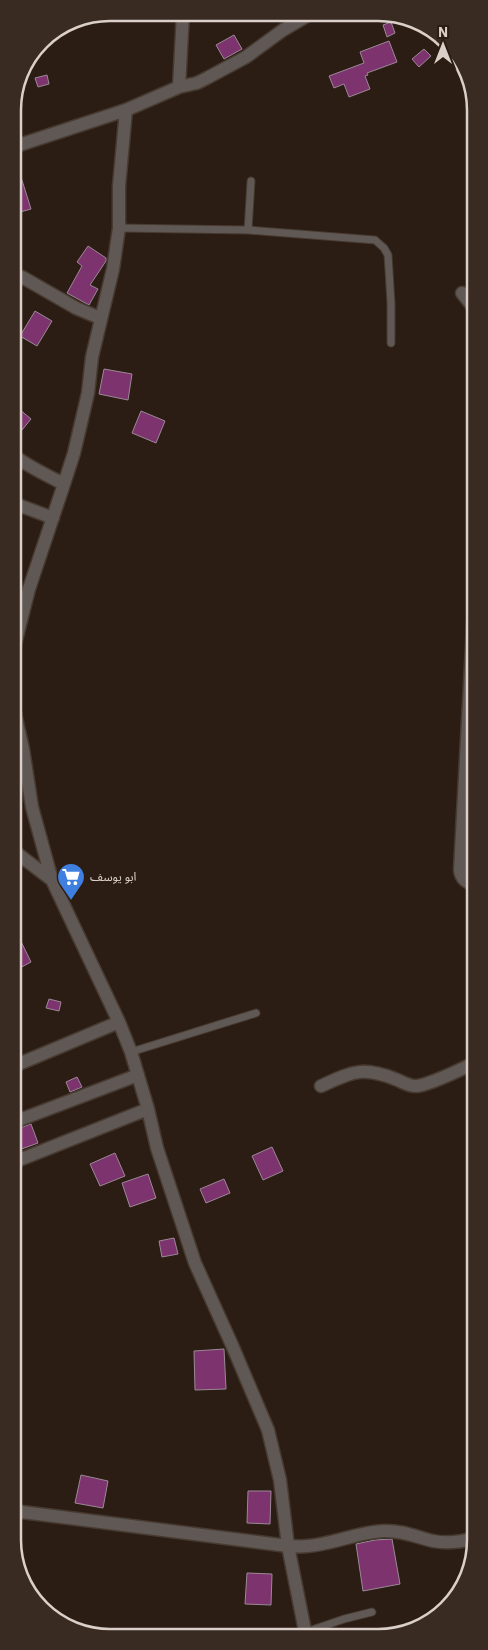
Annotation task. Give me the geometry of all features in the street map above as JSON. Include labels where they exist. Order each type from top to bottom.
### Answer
[{"type":"street","points":[[179,87],[183,21]]},
{"type":"street","points":[[21,144],[126,110],[179,87],[197,83],[232,66],[298,21]]},
{"type":"street","points":[[21,618],[28,589],[74,453],[88,393],[92,357],[113,269],[119,228],[119,186],[126,110]]},
{"type":"street","points":[[22,277],[76,308],[100,318]]},
{"type":"street","points":[[462,293],[467,299]]},
{"type":"street","points":[[21,462],[64,484]]},
{"type":"street","points":[[21,506],[53,518]]},
{"type":"street","points":[[21,740],[32,807],[52,880],[119,1022],[131,1052],[157,1148],[195,1263],[268,1430],[280,1480],[288,1546],[305,1629]]},
{"type":"street","points":[[467,740],[460,870],[467,882]]},
{"type":"street","points":[[21,856],[52,880]]},
{"type":"street","points":[[21,1063],[119,1022]]},
{"type":"street","points":[[321,1086],[348,1074],[364,1071],[379,1073],[415,1086],[467,1066]]},
{"type":"street","points":[[21,1119],[138,1075]]},
{"type":"street","points":[[21,1159],[148,1110]]},
{"type":"street","points":[[21,1512],[288,1546],[309,1546],[366,1533],[386,1531],[406,1533],[434,1541],[450,1543],[467,1540]]},
{"type":"lane","points":[[248,230],[251,181]]},
{"type":"lane","points":[[119,228],[248,230],[371,239],[381,244],[388,255],[391,343]]},
{"type":"lane","points":[[131,1052],[256,1013]]},
{"type":"lane","points":[[319,1629],[344,1619],[372,1612]]},
{"type":"building","points":[[391,22],[395,33],[387,37],[383,25]]},
{"type":"building","points":[[234,35],[242,49],[224,59],[216,45]]},
{"type":"building","points":[[389,41],[397,62],[367,73],[368,75],[365,76],[370,89],[349,97],[344,84],[334,88],[329,76],[364,63],[360,52]]},
{"type":"building","points":[[424,49],[431,56],[419,67],[412,59]]},
{"type":"building","points":[[47,75],[49,84],[38,87],[35,78]]},
{"type":"building","points":[[21,177],[31,209],[21,212]]},
{"type":"building","points":[[88,246],[106,258],[106,261],[90,285],[98,289],[89,305],[67,293],[82,266],[77,262]]},
{"type":"building","points":[[35,311],[52,321],[37,346],[21,337]]},
{"type":"building","points":[[104,369],[132,374],[128,400],[99,394]]},
{"type":"building","points":[[21,411],[31,419],[21,431]]},
{"type":"building","points":[[141,411],[165,421],[156,443],[132,433]]},
{"type":"building","points":[[21,941],[31,962],[21,967]]},
{"type":"building","points":[[49,999],[61,1002],[59,1011],[46,1008]]},
{"type":"building","points":[[77,1077],[82,1087],[70,1092],[66,1082]]},
{"type":"building","points":[[31,1124],[38,1143],[21,1149],[21,1128]]},
{"type":"building","points":[[272,1147],[283,1171],[263,1180],[252,1156]]},
{"type":"building","points":[[115,1153],[125,1176],[100,1186],[90,1164]]},
{"type":"building","points":[[148,1174],[156,1198],[130,1207],[122,1183]]},
{"type":"building","points":[[224,1179],[230,1193],[206,1203],[200,1189]]},
{"type":"building","points":[[174,1238],[178,1254],[162,1257],[159,1241]]},
{"type":"building","points":[[224,1349],[226,1389],[195,1390],[194,1351]]},
{"type":"building","points":[[81,1475],[108,1481],[103,1508],[75,1503]]},
{"type":"building","points":[[248,1491],[271,1491],[270,1524],[247,1523]]},
{"type":"building","points":[[392,1539],[400,1584],[363,1591],[356,1544]]},
{"type":"building","points":[[247,1573],[272,1574],[271,1605],[245,1604]]},
{"type":"place","name":"ابو يوسف","points":[[71,901]]}]
